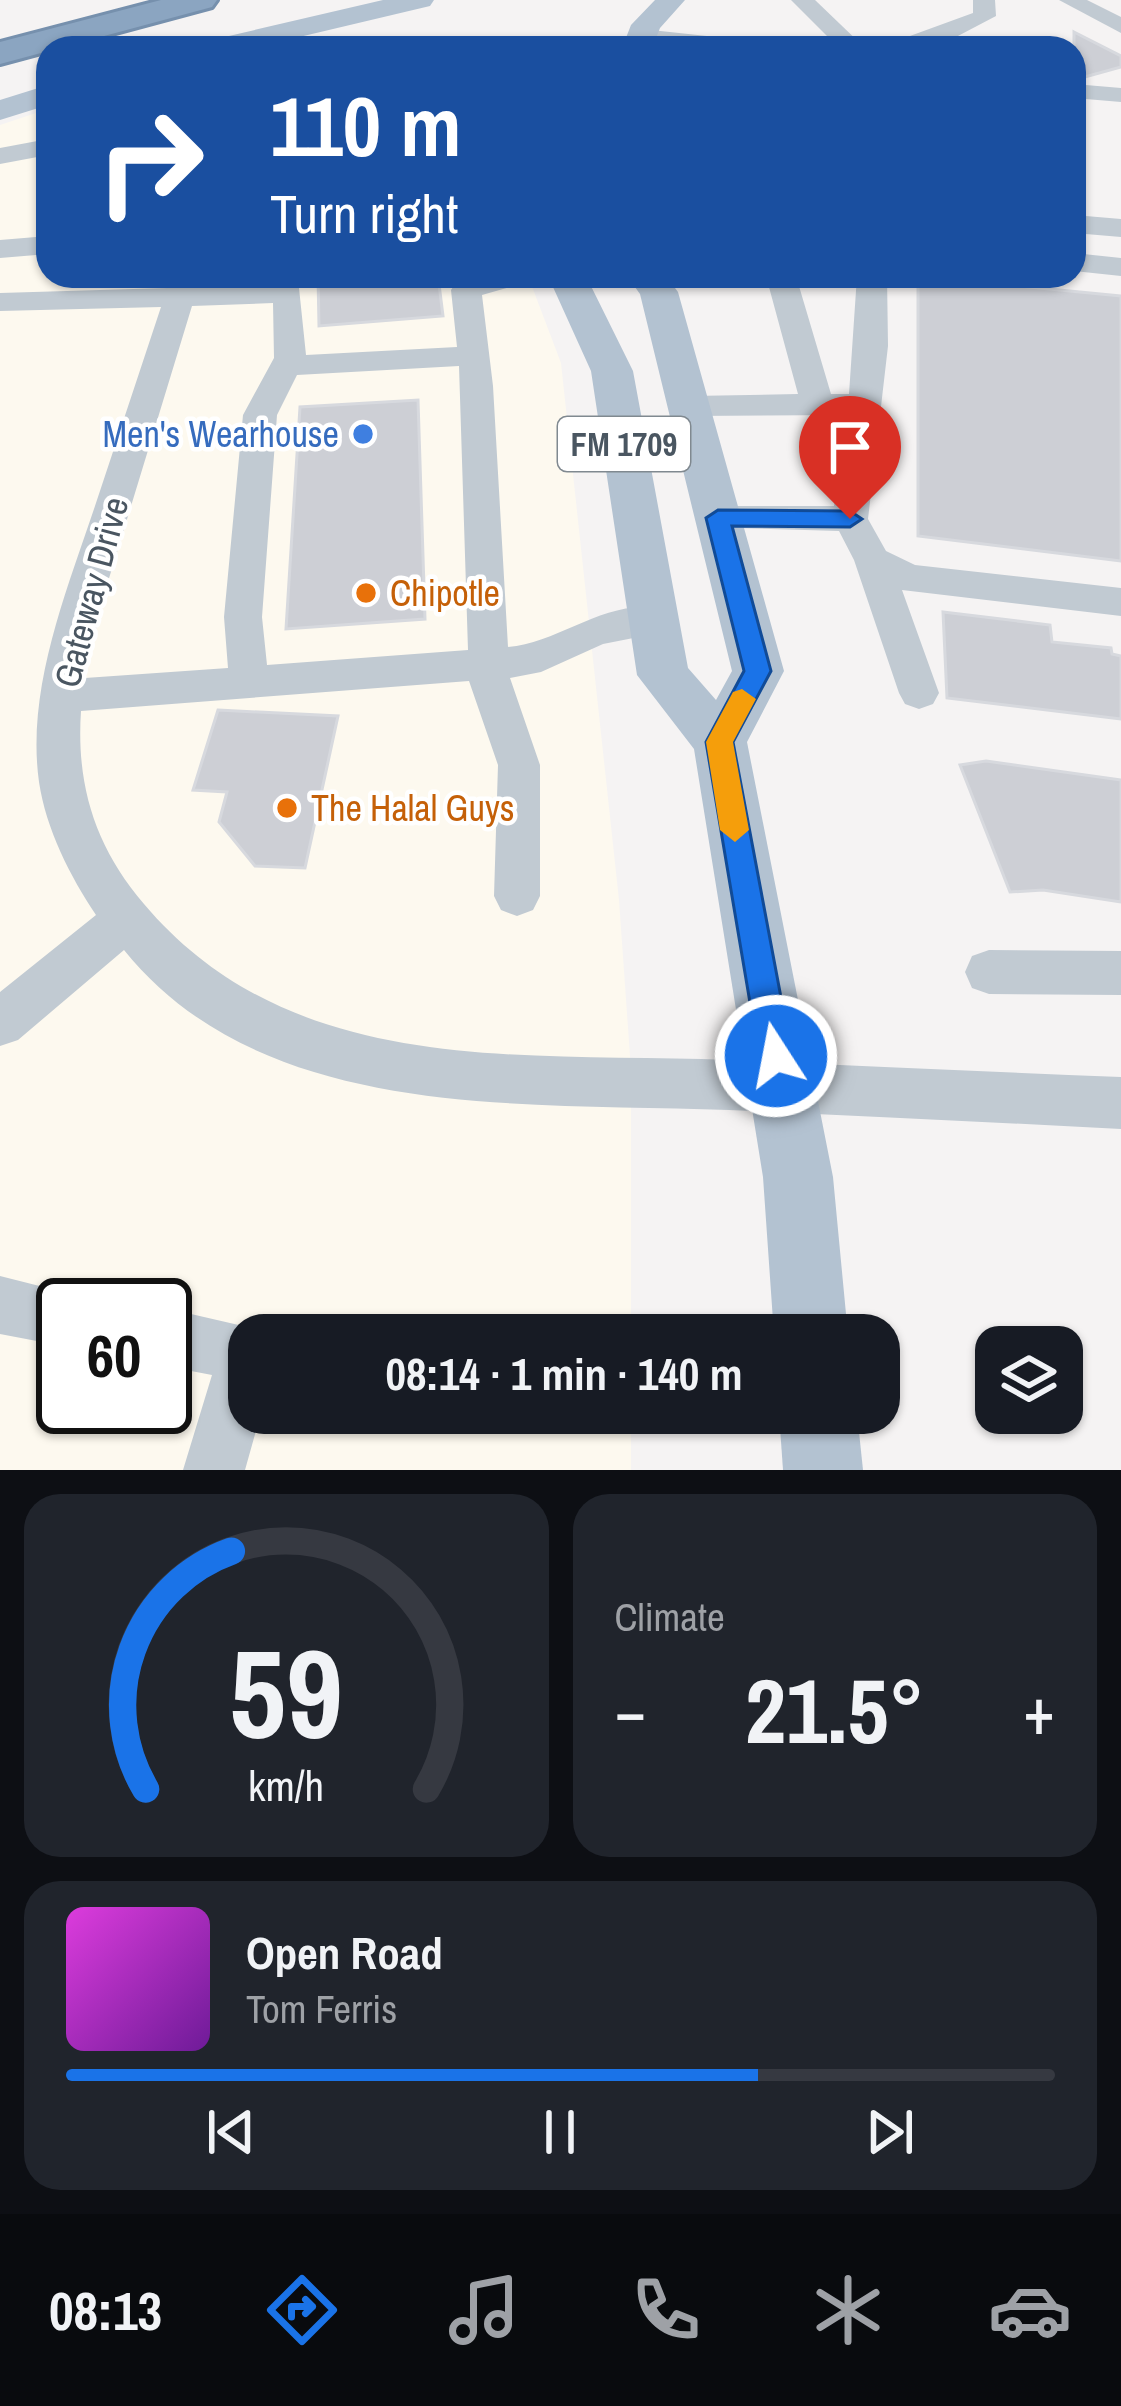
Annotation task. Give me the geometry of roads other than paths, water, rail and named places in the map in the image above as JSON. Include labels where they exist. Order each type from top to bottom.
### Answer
[{"type":"highway","points":[[64,36],[201,0]]},
{"type":"highway","points":[[0,53],[36,44]]},
{"type":"main road","points":[[201,0],[257,35],[291,11],[408,2]]},
{"type":"main road","points":[[338,0],[408,2]]},
{"type":"main road","points":[[644,36],[670,0]]},
{"type":"main road","points":[[291,11],[334,36]]},
{"type":"main road","points":[[0,110],[36,99]]},
{"type":"main road","name":"FM 1709","points":[[573,288],[612,371],[663,675],[719,742],[798,1177],[809,1314]]},
{"type":"main road","name":"FM 1709","points":[[656,288],[758,671],[719,742]]},
{"type":"main road","points":[[820,1434],[823,1470]]},
{"type":"street","points":[[802,0],[840,36]]},
{"type":"street","points":[[939,36],[985,16],[984,0]]},
{"type":"street","points":[[1077,4],[1120,19]]},
{"type":"street","points":[[1086,92],[1121,95]]},
{"type":"street","points":[[0,155],[36,149]]},
{"type":"street","points":[[1086,225],[1121,228]]},
{"type":"street","points":[[0,249],[36,246]]},
{"type":"street","points":[[1086,263],[1121,267]]},
{"type":"street","points":[[0,302],[171,288]]},
{"type":"street","name":"Gateway Drive","points":[[183,288],[82,605],[63,697],[59,768],[71,825],[124,921],[175,975],[231,1011],[304,1042],[368,1060],[476,1079],[1121,1103]]},
{"type":"street","points":[[198,288],[288,294],[285,366],[260,416],[243,617],[249,682]]},
{"type":"street","points":[[473,288],[466,290],[492,664],[490,691],[518,765],[517,896]]},
{"type":"street","points":[[784,288],[818,403]]},
{"type":"street","points":[[872,288],[872,346],[850,519],[873,560],[919,693]]},
{"type":"street","points":[[285,366],[473,356]]},
{"type":"street","points":[[691,406],[864,404]]},
{"type":"street","points":[[718,518],[850,519]]},
{"type":"street","points":[[873,560],[908,578],[1121,602]]},
{"type":"street","points":[[63,697],[526,661],[596,630],[655,621]]},
{"type":"street","points":[[0,1023],[124,921]]},
{"type":"street","points":[[989,972],[1121,973]]},
{"type":"street","points":[[0,1305],[36,1312]]},
{"type":"street","points":[[192,1342],[248,1353],[214,1470]]},
{"type":"place","name":"Men's Wearhouse","points":[[363,434]]},
{"type":"place","name":"Chipotle","points":[[366,593]]},
{"type":"place","name":"The Halal Guys","points":[[287,808]]}]
